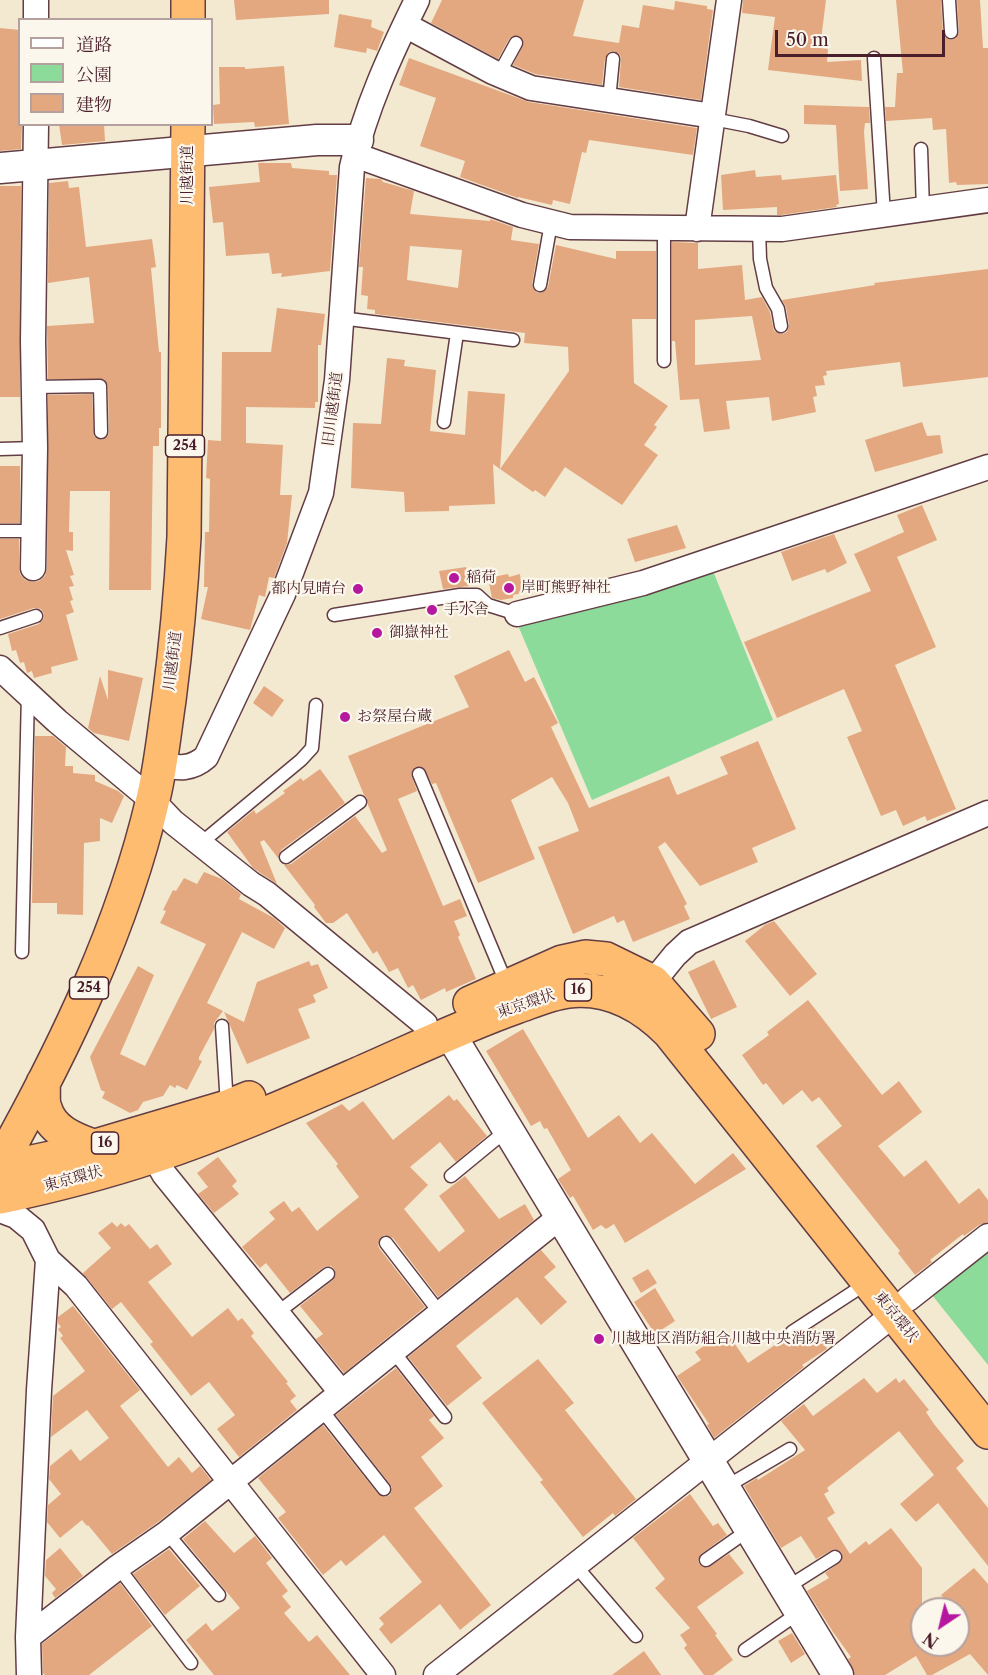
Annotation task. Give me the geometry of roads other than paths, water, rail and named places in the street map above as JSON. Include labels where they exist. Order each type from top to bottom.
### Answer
[{"type":"highway","points":[[188,0],[188,18]]},
{"type":"highway","name":"川越街道","points":[[0,1164],[44,1083],[86,996],[138,854],[153,801],[160,765],[181,597],[184,537],[188,138]]},
{"type":"highway","name":"東京環状","points":[[0,1197],[61,1184],[154,1156],[298,1100],[438,1029],[507,986],[562,962],[585,957],[606,958],[653,982],[682,1013],[901,1307],[988,1432]]},
{"type":"highway","name":"東京環状","points":[[0,1169],[93,1146],[227,1107],[438,1029],[483,1019],[567,991],[585,990],[610,994],[633,1003],[654,1017],[669,1032],[868,1282],[901,1307],[988,1396]]},
{"type":"highway","points":[[44,1083],[44,1106],[51,1121],[62,1132],[93,1146]]},
{"type":"street","points":[[36,0],[36,18]]},
{"type":"street","name":"旧川越街道","points":[[160,765],[184,769],[198,764],[206,757],[283,594],[321,493],[337,380],[349,194],[356,148],[372,101],[417,0]]},
{"type":"street","points":[[697,229],[729,0]]},
{"type":"street","points":[[405,25],[531,88],[713,117]]},
{"type":"street","points":[[33,568],[36,126]]},
{"type":"street","points":[[0,168],[36,165],[188,138],[316,140],[356,148],[522,215],[570,227],[782,230],[988,200]]},
{"type":"street","points":[[517,614],[643,583],[988,467]]},
{"type":"street","points":[[0,668],[57,721],[153,801],[174,822],[438,1029],[507,1130],[838,1675]]},
{"type":"street","points":[[653,982],[689,942],[988,813]]},
{"type":"street","points":[[154,1156],[164,1174],[341,1392]]},
{"type":"street","points":[[0,1210],[16,1216],[33,1230],[48,1260],[76,1286],[383,1675]]},
{"type":"street","points":[[28,1637],[118,1567],[167,1533],[560,1218]]},
{"type":"street","points":[[436,1675],[988,1236]]},
{"type":"street","points":[[30,1674],[28,1637],[39,1390],[48,1260]]},
{"type":"lane","points":[[950,0],[951,32]]},
{"type":"lane","points":[[499,74],[516,43]]},
{"type":"lane","points":[[874,58],[884,215]]},
{"type":"lane","points":[[609,100],[613,59]]},
{"type":"lane","points":[[713,117],[782,136]]},
{"type":"lane","points":[[921,149],[923,210]]},
{"type":"lane","points":[[540,285],[550,223]]},
{"type":"lane","points":[[664,230],[664,361]]},
{"type":"lane","points":[[759,231],[760,259],[766,288],[778,309],[781,326]]},
{"type":"lane","points":[[340,318],[513,340]]},
{"type":"lane","points":[[444,422],[457,333]]},
{"type":"lane","points":[[35,387],[100,386],[101,432]]},
{"type":"lane","points":[[0,449],[35,448]]},
{"type":"lane","points":[[0,531],[34,531]]},
{"type":"lane","points":[[334,615],[460,595],[477,595],[488,605],[517,614]]},
{"type":"lane","points":[[0,628],[36,616]]},
{"type":"lane","points":[[22,952],[28,692]]},
{"type":"lane","points":[[201,843],[302,760],[312,748],[316,705]]},
{"type":"lane","points":[[419,774],[507,986]]},
{"type":"lane","points":[[286,857],[360,802]]},
{"type":"lane","points":[[222,1026],[227,1107]]},
{"type":"lane","points":[[451,1176],[507,1130]]},
{"type":"lane","points":[[386,1243],[440,1313]]},
{"type":"lane","points":[[277,1313],[328,1274]]},
{"type":"lane","points":[[792,1332],[868,1282]]},
{"type":"lane","points":[[393,1352],[445,1417]]},
{"type":"lane","points":[[321,1409],[384,1488]]},
{"type":"lane","points":[[724,1488],[790,1449]]},
{"type":"lane","points":[[706,1560],[750,1529]]},
{"type":"lane","points":[[167,1533],[219,1594]]},
{"type":"lane","points":[[746,1650],[835,1557]]},
{"type":"lane","points":[[575,1565],[636,1636]]},
{"type":"lane","points":[[118,1567],[192,1663]]},
{"type":"place","name":"稲荷","points":[[454,578]]},
{"type":"place","name":"岸町熊野神社","points":[[509,588]]},
{"type":"place","name":"都内見晴台","points":[[358,589]]},
{"type":"place","name":"手水舎","points":[[432,610]]},
{"type":"place","name":"御嶽神社","points":[[377,633]]},
{"type":"place","name":"お祭屋台蔵","points":[[345,717]]},
{"type":"place","name":"川越地区消防組合川越中央消防署","points":[[599,1339]]}]
